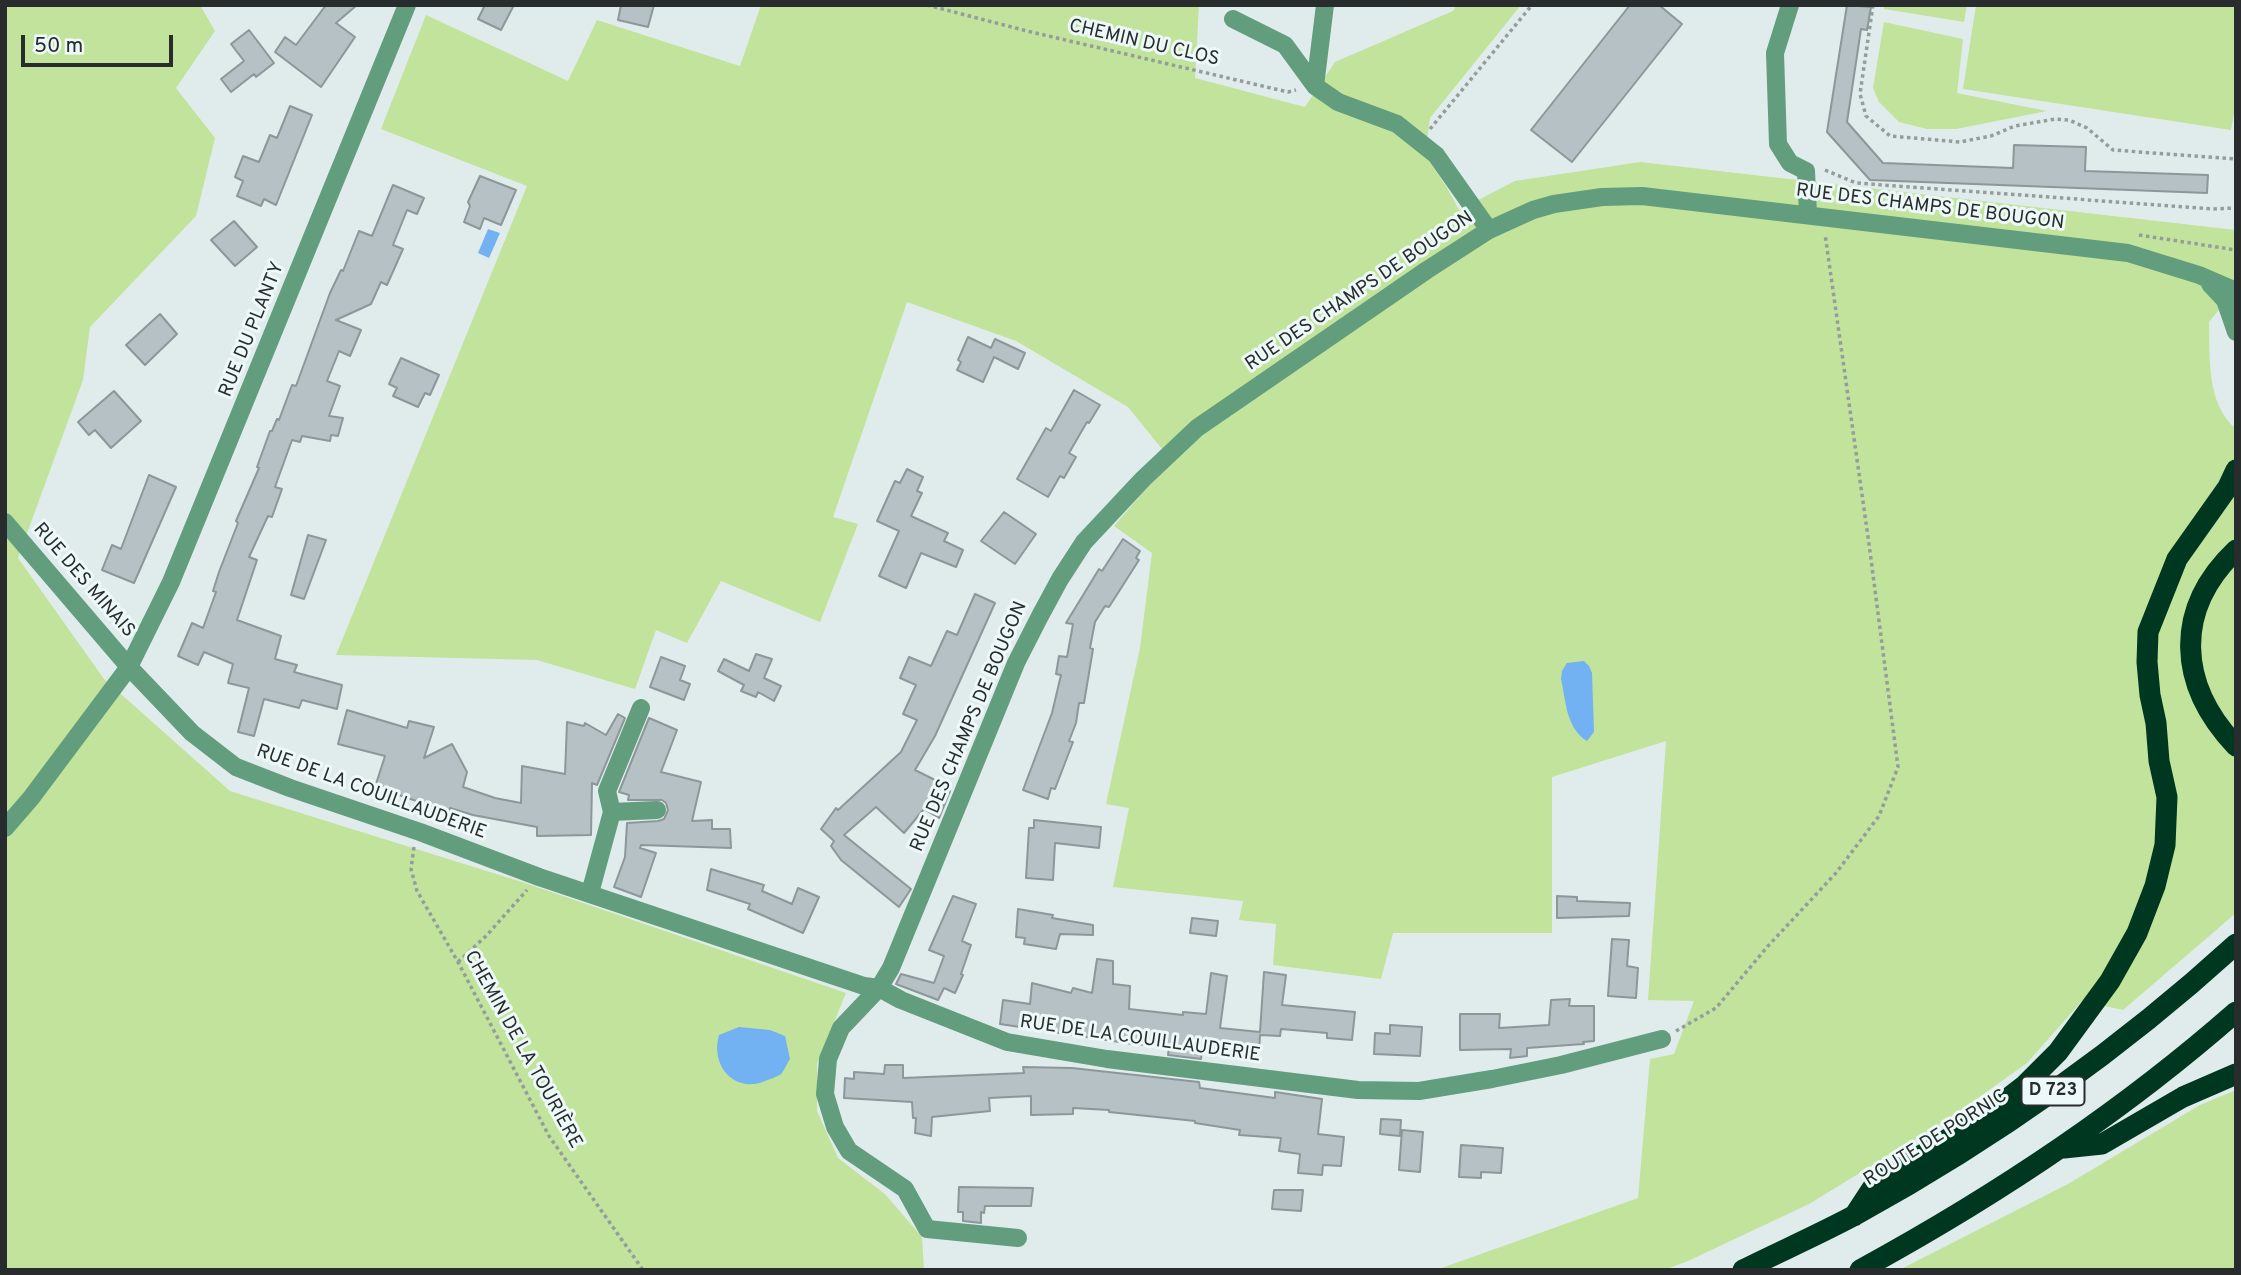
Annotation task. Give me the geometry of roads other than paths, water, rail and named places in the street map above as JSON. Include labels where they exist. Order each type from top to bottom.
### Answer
[{"type":"highway","points":[[1854,1216],[1875,1184],[1985,1116],[2025,1085],[2058,1052],[2110,981],[2137,933],[2155,886],[2165,845],[2168,797],[2159,761],[2156,723],[2150,695],[2148,632],[2177,559],[2228,487],[2236,470]]},
{"type":"highway","points":[[2236,550],[2223,562],[2199,599],[2190,631],[2190,651],[2193,673],[2204,705],[2221,731],[2236,746]]},
{"type":"highway","name":"ROUTE DE PORNIC","points":[[1743,1270],[1854,1216],[1979,1142],[2055,1090],[2170,1002],[2236,944]]},
{"type":"highway","name":"D 723","points":[[1860,1270],[1975,1205],[2062,1148],[2160,1075],[2236,1012]]},
{"type":"highway","points":[[2062,1148],[2102,1144],[2183,1097],[2236,1074]]},
{"type":"street","name":"RUE DU PLANTY","points":[[5,828],[32,798],[130,667],[204,506],[407,5]]},
{"type":"street","points":[[1315,86],[1325,5]]},
{"type":"street","points":[[1790,5],[1774,53],[1778,144],[1790,163],[1806,171],[1815,215]]},
{"type":"street","points":[[1233,19],[1285,45],[1315,86],[1338,102],[1397,124],[1436,155],[1489,230]]},
{"type":"street","name":"RUE DES CHAMPS DE BOUGON","points":[[1018,1238],[927,1229],[905,1189],[849,1151],[835,1127],[825,1094],[828,1059],[841,1028],[879,988],[897,956],[1016,663],[1060,579],[1084,542],[1143,479],[1197,428],[1489,230],[1533,210],[1602,197],[1642,196],[2128,253],[2199,275],[2236,291]]},
{"type":"street","name":"RUE DES CHAMPS DE BOUGON","points":[[2199,275],[2217,289],[2225,300],[2236,332]]},
{"type":"street","name":"RUE DES MINAIS","points":[[5,522],[130,667]]},
{"type":"street","name":"RUE DE LA COUILLAUDERIE","points":[[130,667],[192,733],[236,766],[539,877],[864,986],[879,988],[901,1000],[1007,1042],[1107,1059],[1358,1090],[1419,1091],[1561,1065],[1662,1039]]},
{"type":"street","points":[[590,892],[612,812],[607,791],[641,708]]},
{"type":"street","points":[[612,812],[657,810]]},
{"type":"water","points":[[488,229],[500,233],[489,258],[478,253]]},
{"type":"water","points":[[1584,661],[1592,673],[1594,732],[1587,741],[1580,736],[1571,721],[1561,679],[1567,663]]},
{"type":"water","points":[[739,1027],[770,1030],[785,1036],[790,1059],[781,1074],[754,1084],[743,1084],[727,1074],[718,1057],[719,1035]]}]
